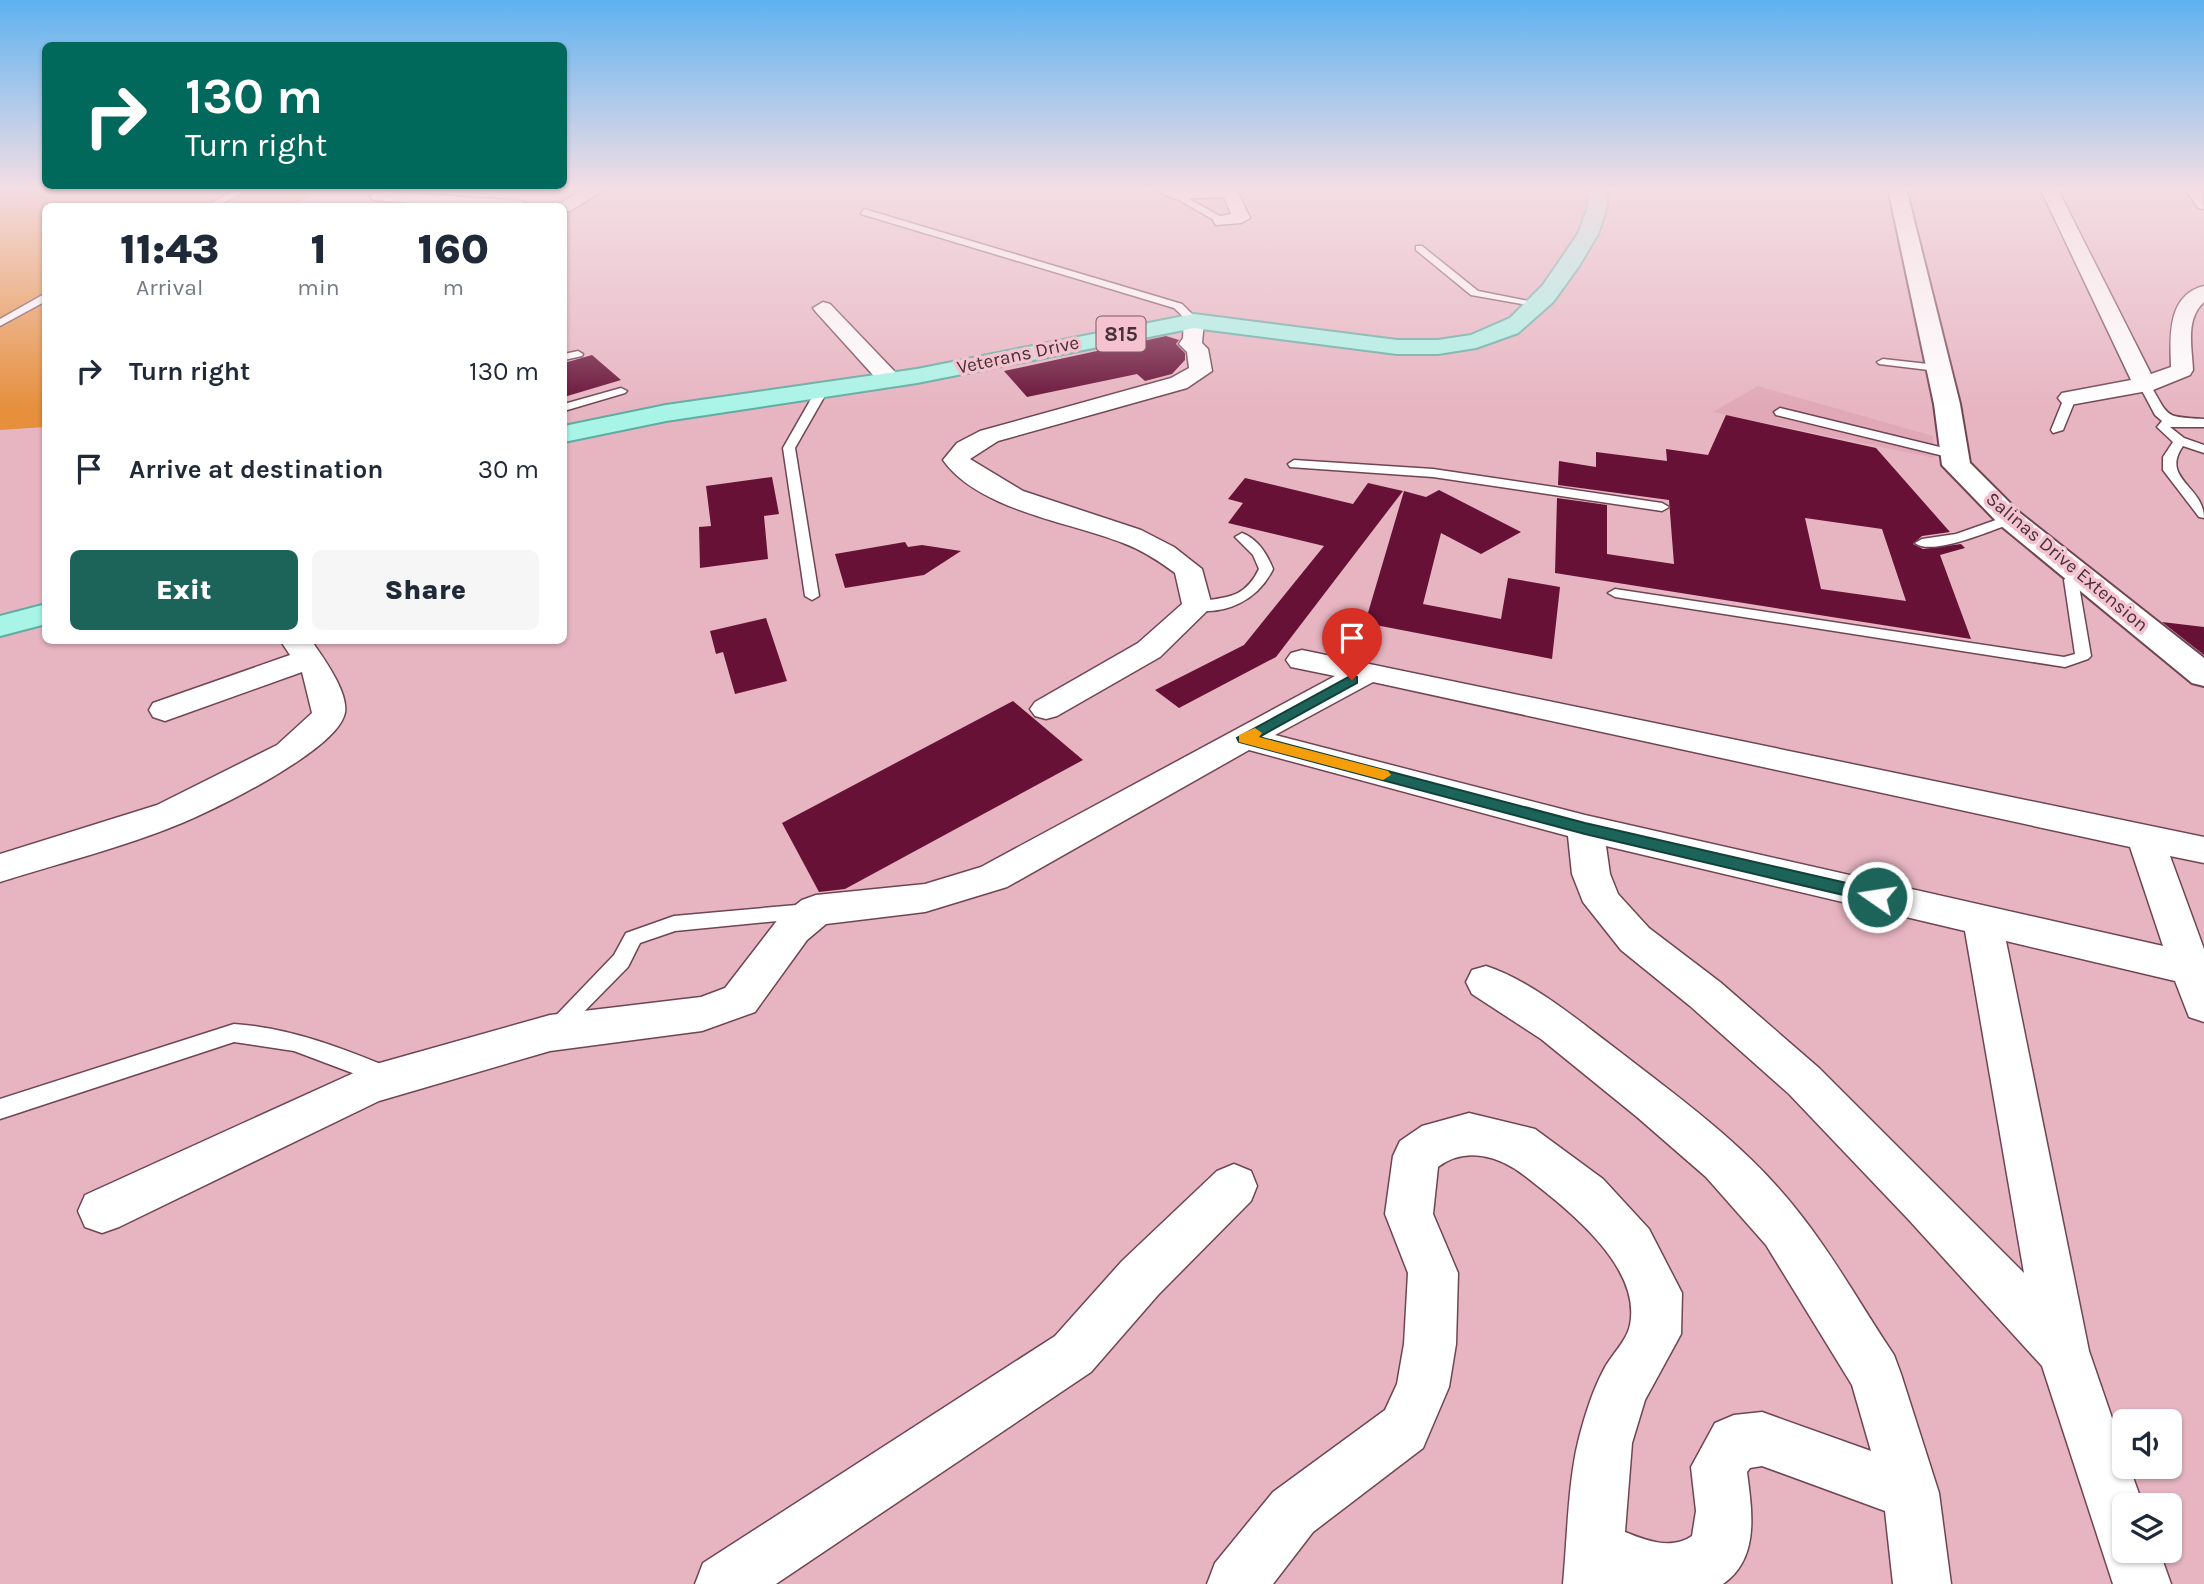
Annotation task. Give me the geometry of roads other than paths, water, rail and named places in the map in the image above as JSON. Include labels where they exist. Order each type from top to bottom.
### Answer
[{"type":"main road","name":"Veterans Drive","points":[[567,433],[666,413],[891,380],[1205,322],[1370,345],[1455,345],[1510,328],[1538,304],[1571,262]]},
{"type":"main road","points":[[0,626],[42,615]]},
{"type":"street","points":[[1913,262],[1947,404],[1952,454]]},
{"type":"street","points":[[2085,262],[2148,389]]},
{"type":"street","points":[[2070,398],[2148,389],[2182,370],[2184,312],[2189,301],[2204,292]]},
{"type":"street","points":[[823,308],[891,380]]},
{"type":"street","points":[[1046,709],[1149,650],[1197,606],[1188,569],[1153,545],[1122,532],[1038,509],[968,470],[956,460],[966,448],[989,436],[1179,383],[1201,371],[1197,349],[1210,348],[1205,322]]},
{"type":"street","name":"Salinas Drive Extension","points":[[1952,454],[1956,465],[2010,519],[2204,675]]},
{"type":"street","points":[[0,868],[170,814],[289,753],[328,716],[321,683],[302,650],[165,710]]},
{"type":"street","points":[[1302,660],[1370,672],[2204,850]]},
{"type":"street","points":[[102,1210],[369,1085],[550,1033],[702,1014],[740,1000],[793,929],[816,911],[925,898],[994,877],[1334,688],[1370,672]]},
{"type":"street","points":[[1245,738],[1585,828],[2190,968]]},
{"type":"street","points":[[1585,828],[1591,874],[1602,902],[1635,939],[1705,994],[1804,1081],[1925,1203],[2063,1351]]},
{"type":"street","points":[[2145,838],[2204,1005]]},
{"type":"street","points":[[1983,922],[2063,1351],[2112,1497]]},
{"type":"street","points":[[1486,982],[1556,1027],[1653,1103],[1722,1162],[1783,1229],[1875,1374],[1911,1493],[1922,1584]]},
{"type":"street","points":[[1236,1584],[1293,1512],[1404,1429],[1423,1387],[1431,1320],[1433,1273],[1409,1214],[1412,1172],[1416,1157],[1438,1140],[1469,1133],[1518,1144],[1586,1195],[1632,1246],[1657,1293],[1655,1334],[1622,1390],[1605,1443],[1592,1566],[1690,1572],[1719,1552],[1724,1511],[1719,1467],[1734,1442],[1762,1439],[1911,1493]]},
{"type":"street","points":[[724,1584],[1073,1354],[1140,1278],[1234,1186]]},
{"type":"street","points":[[2135,1563],[2142,1584]]},
{"type":"lane","points":[[1031,262],[1178,306],[1205,322]]},
{"type":"lane","points":[[1436,262],[1475,293],[1538,304]]},
{"type":"lane","points":[[0,323],[42,298]]},
{"type":"lane","points":[[567,356],[578,354]]},
{"type":"lane","points":[[1883,362],[1937,368]]},
{"type":"lane","points":[[2148,389],[2201,422]]},
{"type":"lane","points":[[2148,389],[2161,415],[2169,421],[2201,422]]},
{"type":"lane","points":[[567,407],[621,391]]},
{"type":"lane","points":[[812,596],[789,448],[821,392]]},
{"type":"lane","points":[[2057,430],[2070,398]]},
{"type":"lane","points":[[1780,412],[1952,454]]},
{"type":"lane","points":[[2169,421],[2163,427],[2180,441],[2204,449]]},
{"type":"lane","points":[[2180,441],[2169,457],[2169,470],[2204,514]]},
{"type":"lane","points":[[1294,464],[1338,464],[1423,471],[1662,507]]},
{"type":"lane","points":[[1922,543],[1959,538],[2010,519]]},
{"type":"lane","points":[[1197,606],[1238,600],[1259,587],[1266,569],[1259,553],[1242,537]]},
{"type":"lane","points":[[1615,593],[2065,662],[2083,656],[2071,580],[2077,573]]},
{"type":"lane","points":[[550,1033],[621,961],[633,937],[674,924],[816,911]]},
{"type":"lane","points":[[0,1109],[234,1033],[267,1034],[330,1051],[390,1079]]}]
